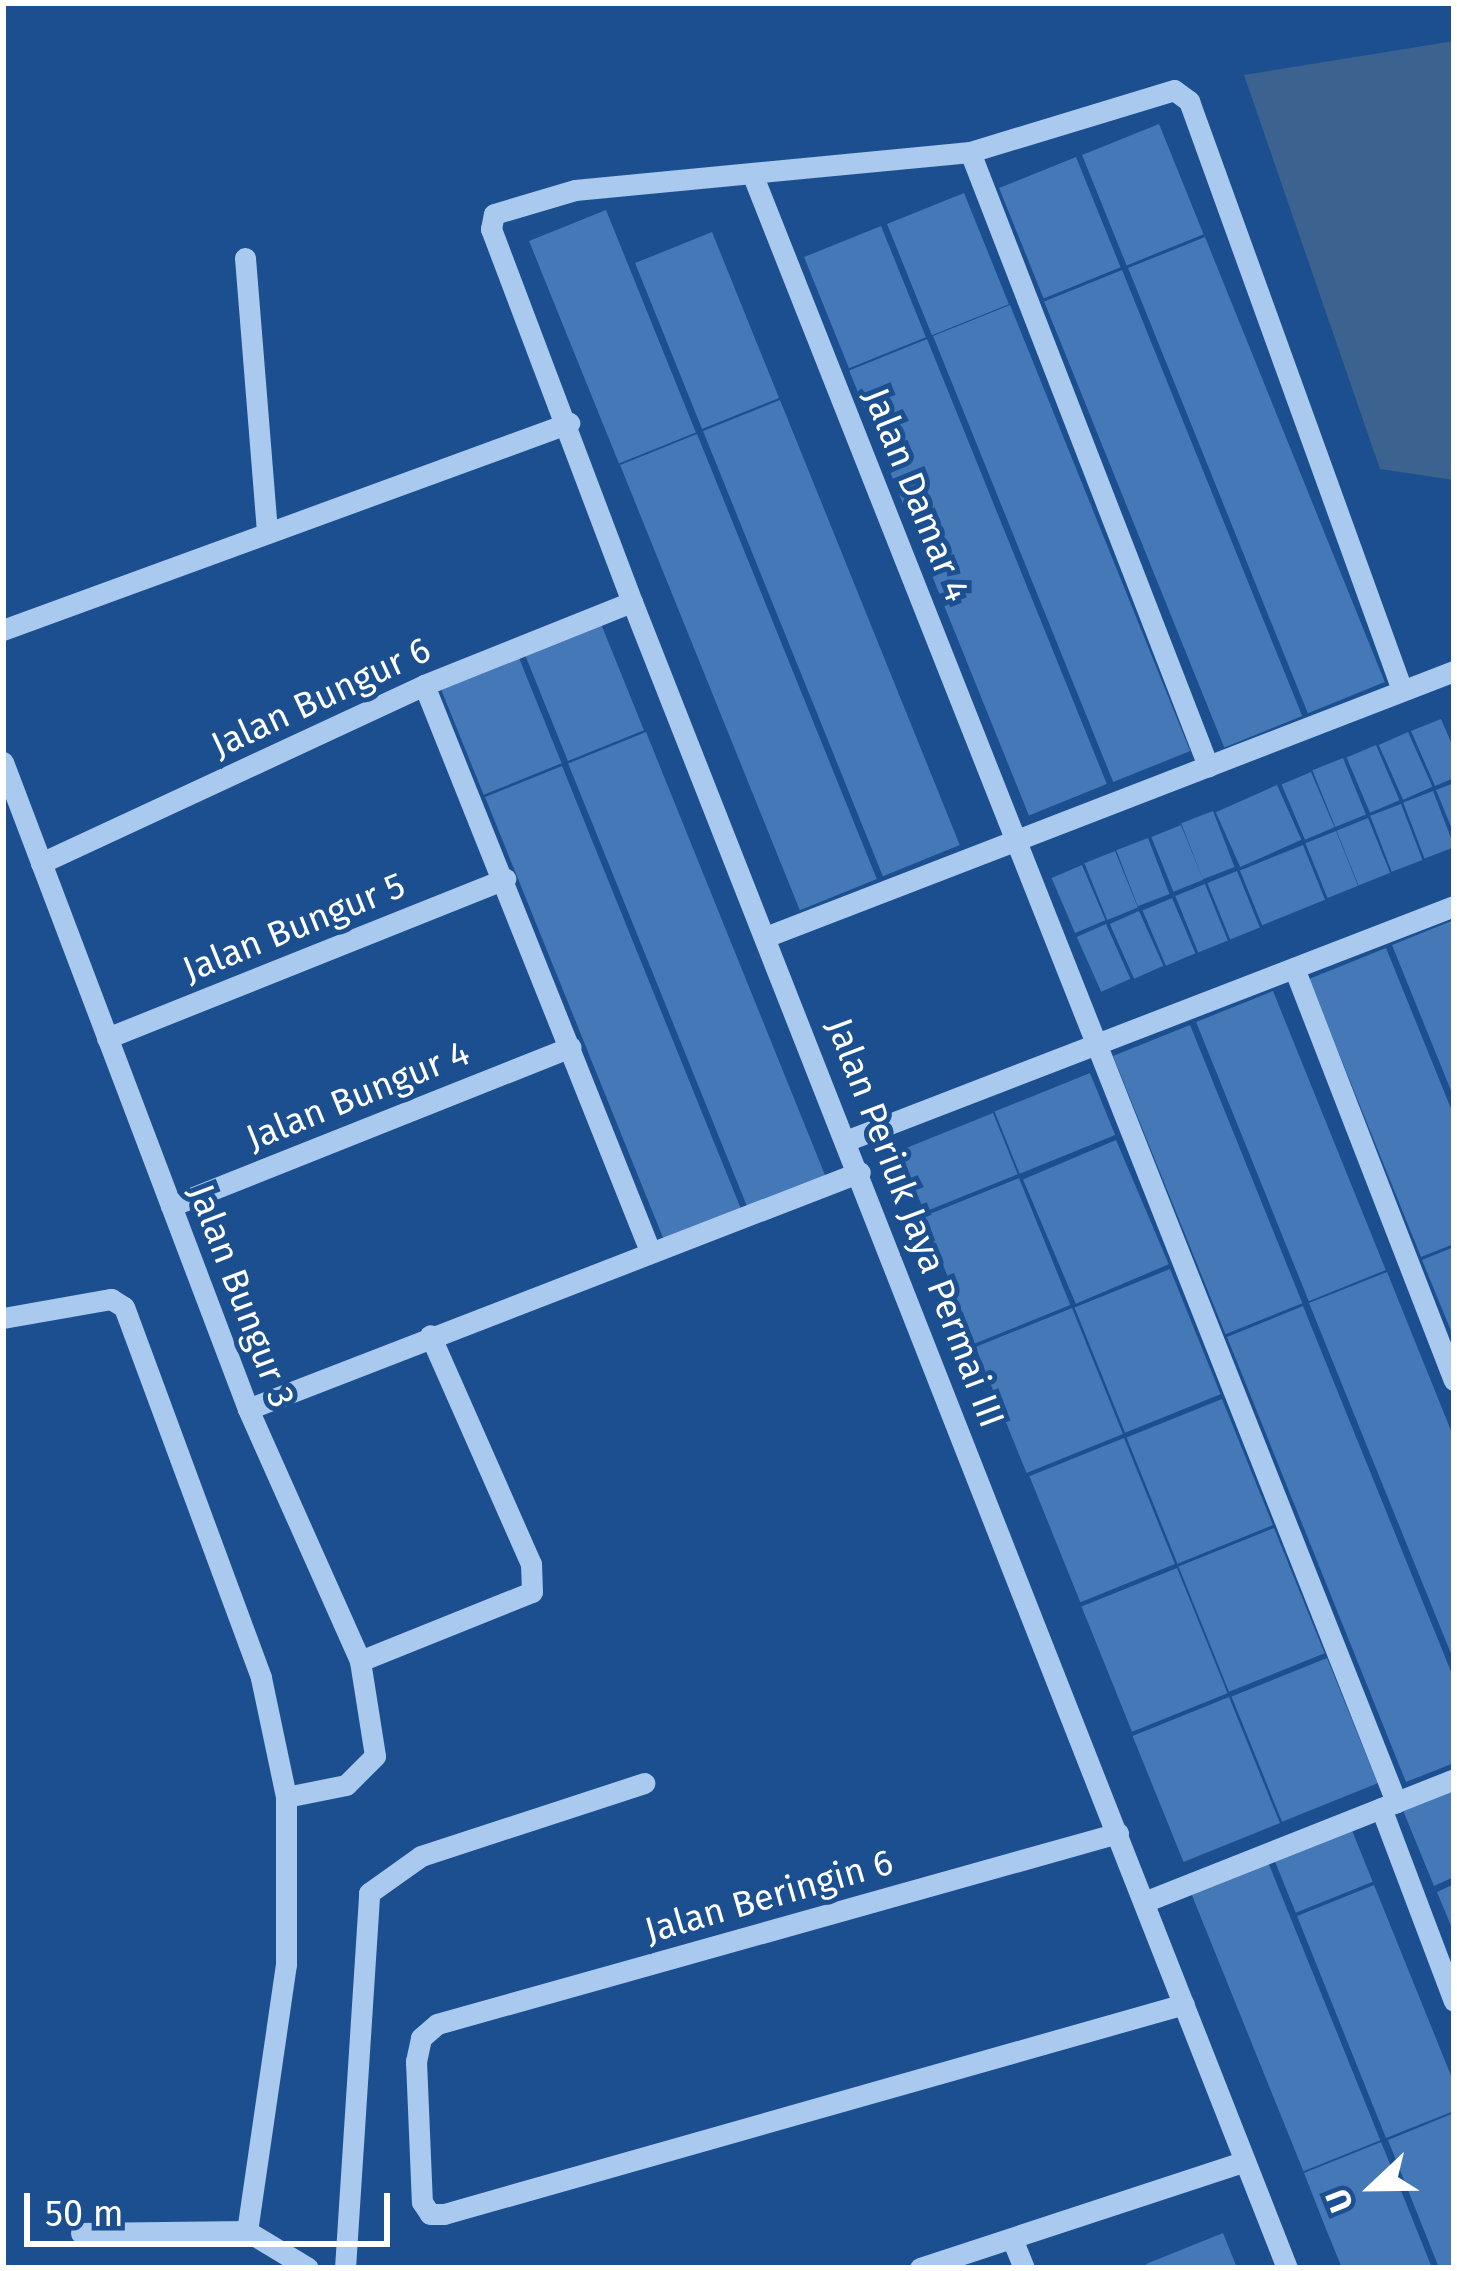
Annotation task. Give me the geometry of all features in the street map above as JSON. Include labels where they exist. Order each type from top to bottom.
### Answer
[{"type":"street","points":[[753,176],[970,152],[1148,91],[1174,90],[1189,101],[1402,690]]},
{"type":"street","points":[[970,152],[1208,766]]},
{"type":"street","name":"Jalan Periuk Jaya Permai III","points":[[753,176],[575,190],[505,205],[491,229],[569,423],[632,602],[768,935],[1287,2268]]},
{"type":"street","name":"Jalan Damar 4","points":[[753,176],[1099,1044],[1388,1805],[1454,2001]]},
{"type":"street","points":[[245,258],[267,531]]},
{"type":"street","points":[[3,630],[569,423]]},
{"type":"street","name":"Jalan Bungur 6","points":[[41,863],[424,685],[632,602]]},
{"type":"street","points":[[768,935],[1454,670]]},
{"type":"street","points":[[424,685],[650,1251]]},
{"type":"street","name":"Jalan Bungur 3","points":[[3,762],[248,1409],[360,1661],[375,1756],[346,1785],[286,1797]]},
{"type":"street","name":"Jalan Bungur 5","points":[[107,1038],[505,879]]},
{"type":"street","points":[[848,1140],[1454,907]]},
{"type":"street","points":[[1294,968],[1454,1380]]},
{"type":"street","name":"Jalan Bungur 4","points":[[171,1206],[570,1047]]},
{"type":"street","points":[[248,1409],[860,1172]]},
{"type":"street","points":[[3,1318],[111,1299],[124,1307],[261,1678],[286,1797],[286,1964],[247,2230]]},
{"type":"street","points":[[360,1661],[532,1592],[532,1564],[430,1335]]},
{"type":"street","points":[[1144,1902],[1454,1779]]},
{"type":"street","points":[[345,2268],[369,1893],[421,1856],[644,1783]]},
{"type":"street","name":"Jalan Beringin 6","points":[[1118,1833],[437,2024],[422,2038],[416,2061],[422,2202],[430,2214],[1184,2004]]},
{"type":"street","points":[[920,2268],[1245,2161]]},
{"type":"street","points":[[81,2233],[247,2230],[308,2268]]},
{"type":"street","points":[[1013,2241],[1024,2268]]},
{"type":"water","points":[[1454,41],[1454,480],[1380,469],[1244,75]]},
{"type":"building","points":[[1159,124],[1204,234],[1127,265],[1082,155]]},
{"type":"building","points":[[1076,157],[1121,267],[1044,298],[999,188]]},
{"type":"building","points":[[964,193],[1009,304],[932,335],[887,224]]},
{"type":"building","points":[[606,210],[696,433],[619,464],[529,241]]},
{"type":"building","points":[[881,226],[926,337],[849,368],[804,257]]},
{"type":"building","points":[[712,232],[779,398],[702,429],[635,263]]},
{"type":"building","points":[[1205,237],[1385,682],[1308,713],[1128,268]]},
{"type":"building","points":[[1122,270],[1302,716],[1224,747],[1044,301]]},
{"type":"building","points":[[1010,305],[1190,751],[1113,782],[933,336]]},
{"type":"building","points":[[927,339],[1107,784],[1029,816],[849,370]]},
{"type":"building","points":[[780,400],[960,845],[883,876],[703,431]]},
{"type":"building","points":[[697,434],[877,879],[800,910],[620,465]]},
{"type":"building","points":[[599,619],[644,730],[568,761],[523,650]]},
{"type":"building","points":[[517,653],[562,763],[484,795],[439,684]]},
{"type":"building","points":[[1441,719],[1454,749],[1454,778],[1435,786],[1411,731]]},
{"type":"building","points":[[646,732],[826,1178],[748,1209],[568,763]]},
{"type":"building","points":[[1408,732],[1432,787],[1403,800],[1379,745]]},
{"type":"building","points":[[1376,745],[1399,800],[1370,813],[1347,758]]},
{"type":"building","points":[[1343,758],[1366,815],[1335,827],[1312,770]]},
{"type":"building","points":[[562,766],[742,1211],[665,1242],[485,797]]},
{"type":"building","points":[[1311,772],[1334,827],[1305,840],[1282,785]]},
{"type":"building","points":[[1454,783],[1454,834],[1436,790]]},
{"type":"building","points":[[1277,785],[1301,840],[1240,867],[1216,812]]},
{"type":"building","points":[[1433,791],[1454,847],[1425,858],[1403,802]]},
{"type":"building","points":[[1401,804],[1423,860],[1392,872],[1370,816]]},
{"type":"building","points":[[1213,811],[1235,867],[1203,879],[1181,823]]},
{"type":"building","points":[[1368,818],[1390,873],[1359,885],[1336,831]]},
{"type":"building","points":[[1181,825],[1203,880],[1173,892],[1151,837]]},
{"type":"building","points":[[1336,831],[1358,886],[1328,898],[1305,843]]},
{"type":"building","points":[[1148,838],[1170,894],[1138,906],[1116,850]]},
{"type":"building","points":[[1303,845],[1325,900],[1262,925],[1240,870]]},
{"type":"building","points":[[1115,851],[1138,908],[1107,920],[1084,863]]},
{"type":"building","points":[[1082,865],[1105,920],[1075,933],[1052,878]]},
{"type":"building","points":[[1237,871],[1260,928],[1230,940],[1207,883]]},
{"type":"building","points":[[1205,884],[1228,941],[1198,953],[1175,896]]},
{"type":"building","points":[[1172,898],[1195,953],[1166,966],[1143,911]]},
{"type":"building","points":[[1139,911],[1163,966],[1134,979],[1110,924]]},
{"type":"building","points":[[1454,920],[1454,1098],[1392,945]]},
{"type":"building","points":[[1106,924],[1130,979],[1101,992],[1077,937]]},
{"type":"building","points":[[1386,948],[1454,1116],[1454,1244],[1421,1257],[1309,979]]},
{"type":"building","points":[[1273,991],[1386,1270],[1309,1301],[1196,1022]]},
{"type":"building","points":[[1190,1025],[1302,1303],[1225,1334],[1113,1056]]},
{"type":"building","points":[[1090,1073],[1115,1135],[1020,1174],[995,1112]]},
{"type":"building","points":[[993,1113],[1018,1174],[922,1213],[898,1152]]},
{"type":"building","points":[[1116,1140],[1169,1264],[1076,1304],[1023,1179]]},
{"type":"building","points":[[1019,1178],[1070,1305],[975,1344],[924,1217]]},
{"type":"building","points":[[1454,1247],[1454,1338],[1422,1260]]},
{"type":"building","points":[[1170,1269],[1221,1394],[1125,1433],[1075,1308]]},
{"type":"building","points":[[1387,1272],[1454,1438],[1454,1661],[1309,1303]]},
{"type":"building","points":[[1303,1306],[1454,1679],[1454,1763],[1406,1782],[1227,1337]]},
{"type":"building","points":[[1072,1308],[1123,1434],[1027,1473],[976,1347]]},
{"type":"building","points":[[1222,1399],[1273,1525],[1177,1564],[1127,1438]]},
{"type":"building","points":[[1124,1438],[1175,1564],[1080,1602],[1029,1476]]},
{"type":"building","points":[[1274,1528],[1325,1653],[1229,1692],[1179,1567]]},
{"type":"building","points":[[1177,1568],[1228,1693],[1132,1732],[1082,1607]]},
{"type":"building","points":[[1327,1658],[1378,1783],[1282,1822],[1232,1697]]},
{"type":"building","points":[[1229,1697],[1280,1823],[1184,1862],[1133,1736]]},
{"type":"building","points":[[1454,1787],[1454,1877],[1434,1886],[1402,1808]]},
{"type":"building","points":[[1351,1828],[1373,1882],[1296,1913],[1274,1859]]},
{"type":"building","points":[[1268,1862],[1380,2140],[1303,2171],[1191,1893]]},
{"type":"building","points":[[1454,1884],[1454,1933],[1437,1892]]},
{"type":"building","points":[[1374,1885],[1454,2083],[1454,2111],[1386,2138],[1297,1916]]},
{"type":"building","points":[[1454,2113],[1454,2268],[1439,2268],[1388,2140]]},
{"type":"building","points":[[1381,2142],[1432,2268],[1342,2268],[1326,2229],[1304,2173]]},
{"type":"building","points":[[1223,2233],[1237,2268],[1147,2268],[1146,2264]]}]
